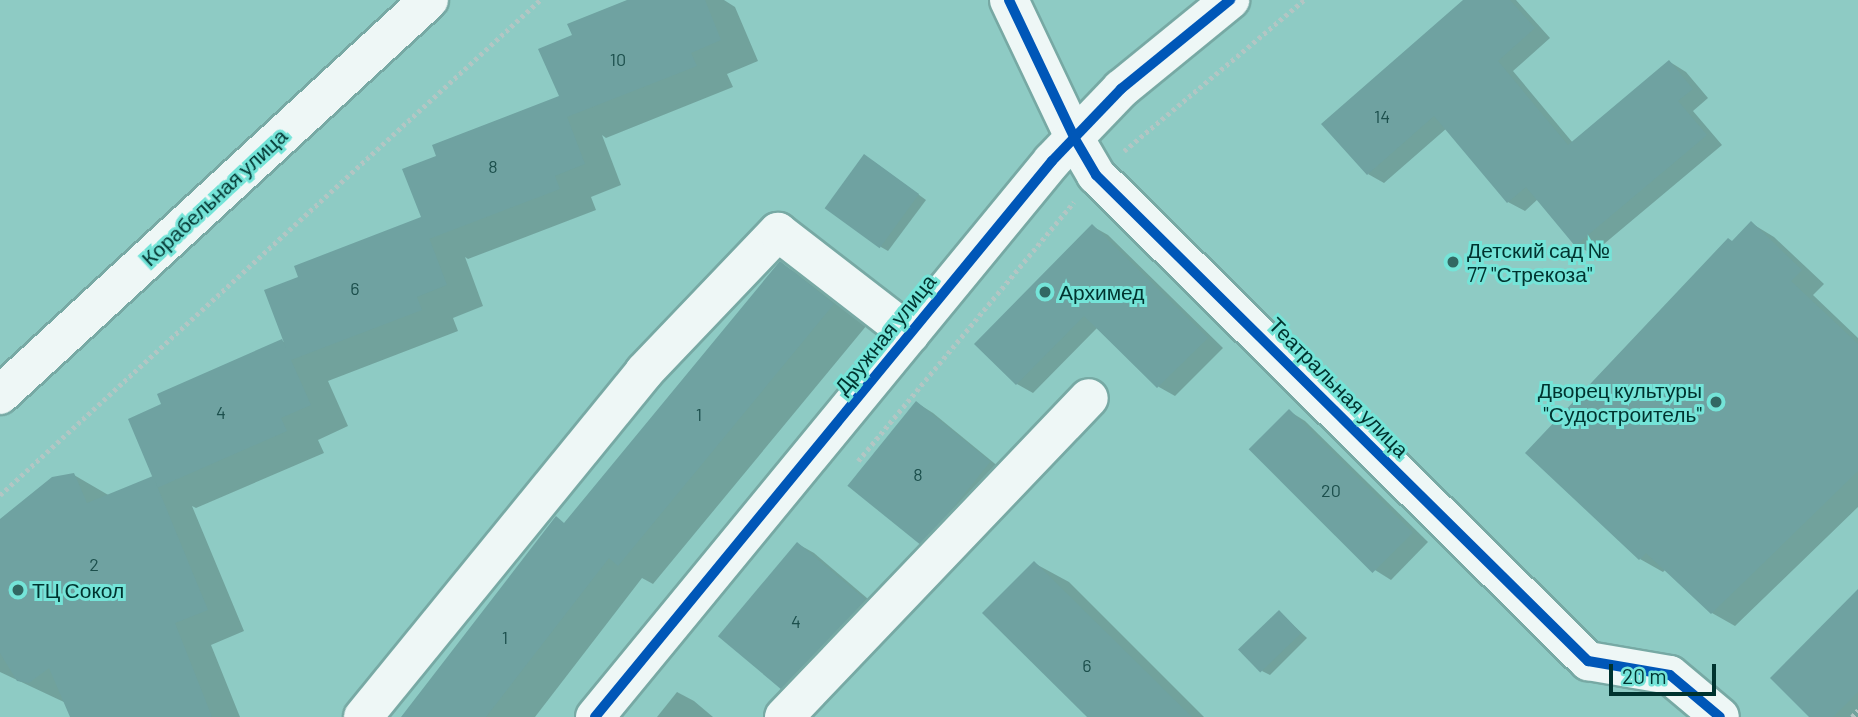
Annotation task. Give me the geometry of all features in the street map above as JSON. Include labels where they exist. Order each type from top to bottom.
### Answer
[{"type":"street","name":"Корабельная улица","points":[[0,395],[429,0]]},
{"type":"street","name":"Театральная улица","points":[[1009,0],[1075,139],[1096,175],[1588,661],[1670,676],[1720,717]]},
{"type":"street","name":"Дружная улица","points":[[595,717],[1052,161],[1121,89],[1230,0]]},
{"type":"street","points":[[363,717],[644,372],[778,232],[910,334]]},
{"type":"street","points":[[784,717],[1089,398]]},
{"type":"path","points":[[0,495],[540,0]]},
{"type":"path","points":[[857,462],[1096,175],[1304,0]]},
{"type":"path","points":[[1852,717],[1858,710]]},
{"type":"building","points":[[627,0],[705,0],[721,40],[691,53],[697,66],[567,117],[585,164],[555,176],[560,189],[429,239],[447,285],[417,297],[422,310],[291,360],[311,405],[281,418],[287,431],[157,488],[128,419],[161,404],[157,394],[282,339],[286,348],[264,290],[298,277],[294,266],[421,217],[402,169],[436,156],[432,145],[559,96],[538,49],[572,35],[567,24]]},
{"type":"building","points":[[1463,0],[1510,0],[1535,28],[1498,61],[1568,145],[1669,60],[1693,89],[1678,101],[1707,135],[1575,246],[1526,187],[1507,203],[1434,116],[1367,175],[1321,124]]},
{"type":"building","points":[[864,154],[919,194],[880,248],[825,208]]},
{"type":"building","name":"Дворец культуры \"Судостроитель\"","points":[[1751,221],[1802,270],[1791,281],[1858,344],[1858,471],[1711,614],[1646,553],[1639,560],[1525,453],[1728,238],[1732,241]]},
{"type":"building","points":[[1092,224],[1208,338],[1157,388],[1084,316],[1016,385],[974,344]]},
{"type":"building","points":[[780,261],[834,304],[618,566],[609,558],[486,717],[401,717],[556,516],[564,523]]},
{"type":"building","points":[[916,401],[991,461],[922,546],[847,486]]},
{"type":"building","points":[[1289,409],[1413,533],[1372,573],[1249,449]]},
{"type":"building","points":[[74,473],[87,503],[153,476],[208,610],[175,623],[212,717],[70,717],[49,668],[29,683],[17,681],[0,653],[0,519],[52,477]]},
{"type":"building","points":[[797,542],[865,599],[786,693],[718,636]]},
{"type":"building","points":[[1034,561],[1192,717],[1087,717],[982,613]]},
{"type":"building","points":[[1858,589],[1858,692],[1833,717],[1809,717],[1770,678]]},
{"type":"building","points":[[1279,610],[1301,633],[1260,673],[1238,650]]},
{"type":"cycle path","points":[[1009,0],[1075,139],[1096,175],[1588,661],[1670,675],[1720,717]]},
{"type":"cycle path","points":[[595,717],[1052,161],[1121,89],[1230,0]]},
{"type":"place","name":"Детский сад № 77 \"Стрекоза\"","points":[[1453,262]]},
{"type":"place","name":"Архимед","points":[[1045,292]]},
{"type":"place","name":"Дворец культуры \"Судостроитель\"","points":[[1716,402]]},
{"type":"place","name":"ТЦ Сокол","points":[[18,590]]}]
